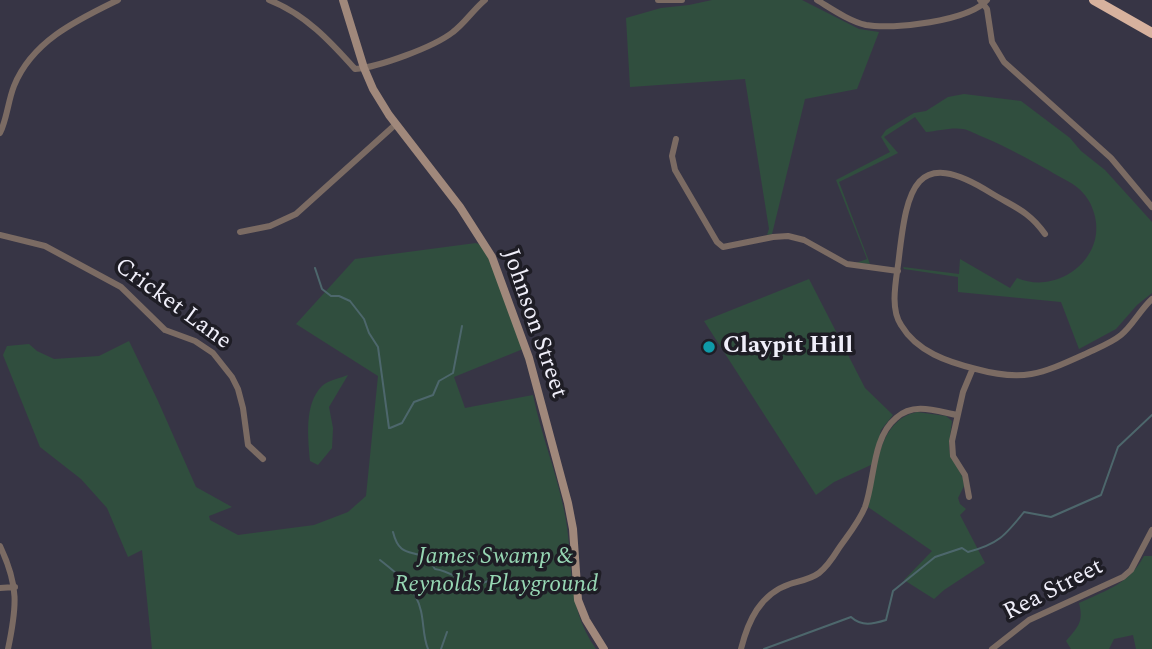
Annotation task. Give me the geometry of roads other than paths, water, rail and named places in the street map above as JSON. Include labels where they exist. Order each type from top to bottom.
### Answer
[{"type":"highway","points":[[1094,0],[1152,33]]},
{"type":"street","points":[[0,133],[15,82],[40,47],[70,24],[118,0]]},
{"type":"street","points":[[269,0],[286,6],[311,23],[355,69],[413,52],[446,37],[485,0]]},
{"type":"street","name":"Johnson Street","points":[[343,0],[373,89],[396,124],[476,229],[492,257],[529,358],[568,503],[574,539],[578,600],[586,620],[604,649]]},
{"type":"street","points":[[658,0],[680,0]]},
{"type":"street","points":[[817,0],[860,22],[879,25],[950,19],[984,1],[992,42],[1004,62],[1111,158],[1152,207]]},
{"type":"street","points":[[345,57],[360,51]]},
{"type":"street","points":[[240,232],[270,226],[296,214],[396,124]]},
{"type":"street","points":[[676,139],[672,156],[675,170],[717,242],[723,247],[788,236],[804,240],[848,264],[898,271]]},
{"type":"street","points":[[1045,234],[1034,218],[970,180],[948,172],[936,172],[922,180],[910,197],[904,216],[895,309],[902,328],[925,351],[973,368],[1006,376],[1028,376],[1043,372],[1120,336],[1152,299]]},
{"type":"street","name":"Cricket Lane","points":[[0,235],[45,246],[121,287],[165,330],[195,341],[213,353],[238,389],[247,445],[263,460]]},
{"type":"street","points":[[969,497],[965,475],[953,456],[952,448],[953,431],[963,392],[973,368]]},
{"type":"street","points":[[741,649],[748,624],[764,600],[784,586],[811,578],[822,571],[861,517],[881,442],[893,420],[906,411],[921,408],[957,415]]},
{"type":"street","name":"Rea Street","points":[[992,649],[1029,620],[1123,578],[1135,564],[1152,530]]},
{"type":"street","points":[[0,546],[15,587],[15,614],[8,649]]},
{"type":"street","points":[[0,588],[15,587]]},
{"type":"waterway","points":[[315,268],[322,289],[331,296],[350,301],[364,319],[378,347],[389,428]]},
{"type":"waterway","points":[[390,428],[402,423],[414,402],[433,395],[439,381],[453,373],[462,326]]},
{"type":"waterway","points":[[764,649],[851,617],[863,623],[886,620],[893,591],[935,557],[962,548],[968,552],[987,546],[1006,533],[1024,512],[1051,517],[1101,495],[1118,447],[1152,415]]},
{"type":"waterway","points":[[393,532],[403,550],[423,556],[435,569],[473,584],[494,578]]},
{"type":"waterway","points":[[380,560],[400,576],[415,595],[428,649]]},
{"type":"waterway","points":[[441,649],[447,632]]},
{"type":"place","name":"Claypit Hill","points":[[709,347]]},
{"type":"park label","name":"James Swamp & Reynolds Playground","points":[[496,572]]}]
